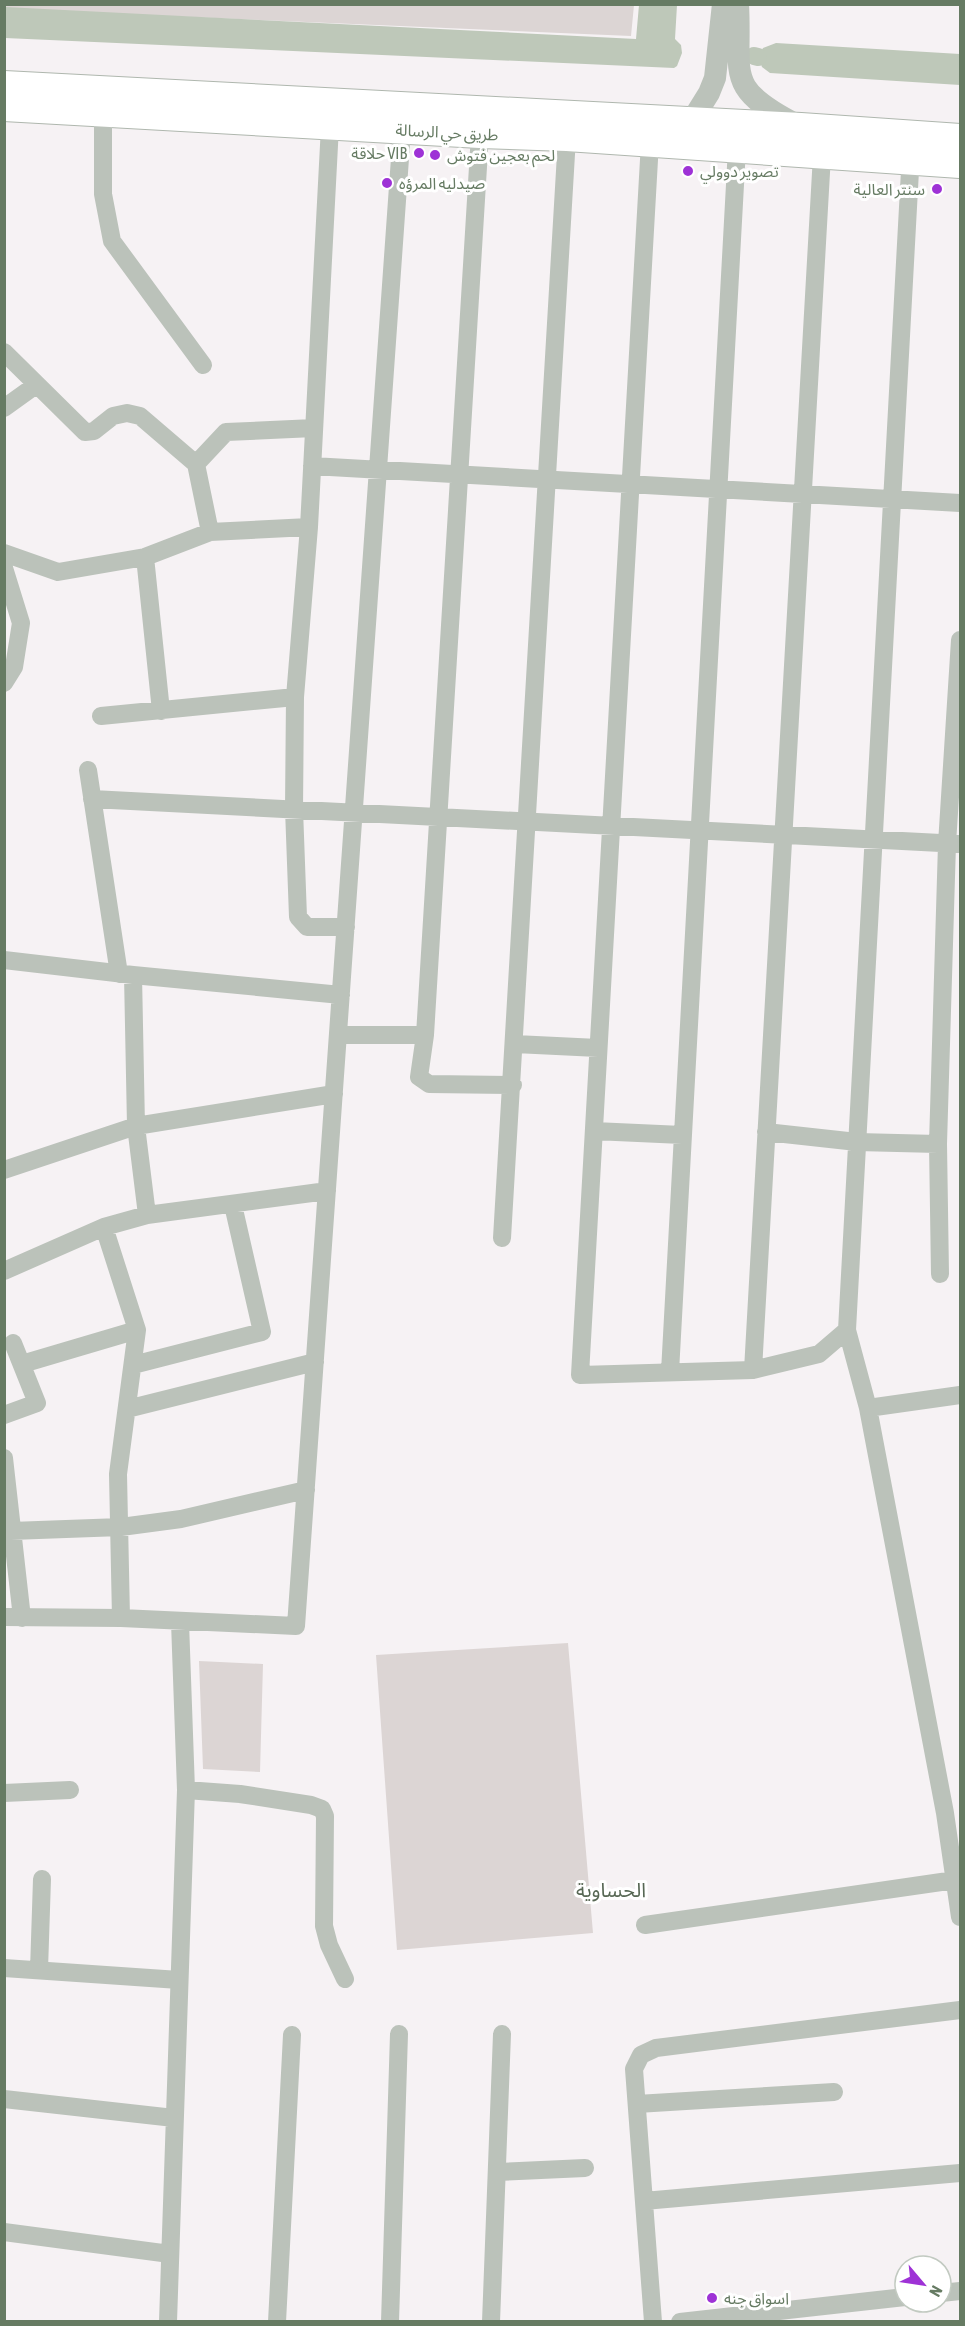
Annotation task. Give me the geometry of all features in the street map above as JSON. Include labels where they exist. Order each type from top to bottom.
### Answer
[{"type":"main road","name":"طريق حي الرسالة","points":[[4,85],[801,127],[912,149],[960,164]]},
{"type":"main road","name":"طريق حي الرسالة","points":[[4,107],[567,137],[822,155],[912,149],[960,138]]},
{"type":"street","points":[[691,122],[709,93],[715,78],[723,4]]},
{"type":"street","points":[[738,4],[738,74],[745,87],[758,101],[771,111],[801,127]]},
{"type":"street","points":[[103,113],[103,194],[112,241],[202,364]]},
{"type":"street","points":[[330,126],[309,527],[295,697],[294,809],[298,917],[307,927],[346,927]]},
{"type":"street","points":[[4,1458],[11,1531],[13,1618],[121,1618],[297,1626],[402,130]]},
{"type":"street","points":[[480,134],[425,1035],[419,1077],[429,1084],[513,1085]]},
{"type":"street","points":[[502,1238],[513,1085],[567,137]]},
{"type":"street","points":[[650,142],[580,1375],[753,1370],[819,1354],[847,1329]]},
{"type":"street","points":[[670,1372],[737,148]]},
{"type":"street","points":[[912,149],[847,1329],[868,1408],[953,1812],[955,1880],[960,1917]]},
{"type":"street","points":[[753,1370],[822,155]]},
{"type":"street","points":[[4,352],[85,432],[94,431],[113,416],[127,413],[140,416],[196,464],[210,532]]},
{"type":"street","points":[[4,408],[36,384]]},
{"type":"street","points":[[196,464],[226,432],[314,428]]},
{"type":"street","points":[[312,466],[960,503]]},
{"type":"street","points":[[4,553],[58,572],[146,556],[210,532],[309,527]]},
{"type":"street","points":[[146,556],[161,711]]},
{"type":"street","points":[[4,568],[21,623],[14,667],[4,683]]},
{"type":"street","points":[[940,1274],[938,1144],[954,844],[960,640]]},
{"type":"street","points":[[101,716],[295,697]]},
{"type":"street","points":[[88,770],[126,975],[136,1126],[147,1215]]},
{"type":"street","points":[[92,799],[954,844]]},
{"type":"street","points":[[4,960],[126,975],[341,995]]},
{"type":"street","points":[[338,1035],[425,1035]]},
{"type":"street","points":[[515,1044],[598,1048]]},
{"type":"street","points":[[4,1170],[136,1126],[334,1094]]},
{"type":"street","points":[[594,1131],[682,1136]]},
{"type":"street","points":[[766,1132],[857,1142],[938,1144]]},
{"type":"street","points":[[4,1271],[104,1227],[147,1215],[327,1191]]},
{"type":"street","points":[[133,1365],[261,1332],[233,1205]]},
{"type":"street","points":[[104,1227],[137,1330],[118,1474],[121,1527],[121,1618]]},
{"type":"street","points":[[22,1364],[137,1330]]},
{"type":"street","points":[[4,1415],[37,1403],[13,1343]]},
{"type":"street","points":[[127,1409],[315,1362]]},
{"type":"street","points":[[868,1408],[960,1395]]},
{"type":"street","points":[[11,1531],[121,1527],[181,1519],[306,1490]]},
{"type":"street","points":[[168,2322],[186,1790],[180,1622]]},
{"type":"street","points":[[4,1793],[70,1790]]},
{"type":"street","points":[[186,1790],[240,1794],[311,1804],[322,1809],[325,1816],[326,1937],[345,1979]]},
{"type":"street","points":[[39,1970],[42,1879]]},
{"type":"street","points":[[645,1925],[955,1880]]},
{"type":"street","points":[[4,1968],[179,1980]]},
{"type":"street","points":[[653,2322],[634,2069],[641,2055],[656,2048],[960,2010]]},
{"type":"street","points":[[277,2322],[292,2034]]},
{"type":"street","points":[[390,2322],[399,2034]]},
{"type":"street","points":[[491,2322],[502,2034]]},
{"type":"street","points":[[637,2104],[834,2092]]},
{"type":"street","points":[[4,2099],[174,2118]]},
{"type":"street","points":[[497,2172],[585,2168]]},
{"type":"street","points":[[644,2201],[960,2173]]},
{"type":"street","points":[[4,2232],[170,2254]]},
{"type":"street","points":[[680,2322],[893,2298]]},
{"type":"shaded area","points":[[5,4],[634,5],[631,36],[5,9]]},
{"type":"shaded area","points":[[639,5],[677,5],[675,39],[681,45],[682,53],[674,68],[5,38],[5,7],[636,39]]},
{"type":"shaded area","points":[[776,43],[960,54],[960,85],[770,73],[762,67],[758,57],[763,48]]},
{"type":"shaded area","points":[[568,1643],[593,1933],[397,1950],[376,1655]]},
{"type":"shaded area","points":[[199,1661],[263,1664],[260,1772],[203,1769]]},
{"type":"waterway","points":[[754,56],[758,57]]},
{"type":"place","name":"حلاقة VIB","points":[[419,153]]},
{"type":"place","name":"لحم بعجين فتوش","points":[[435,155]]},
{"type":"place","name":"تصوير دوولي","points":[[688,171]]},
{"type":"place","name":"صيدليه المرؤه","points":[[387,183]]},
{"type":"place","name":"سنتر العالية","points":[[937,189]]},
{"type":"place","name":"اسواق جنه","points":[[712,2298]]},
{"type":"district","name":"الحساوية","points":[[611,1890]]}]
